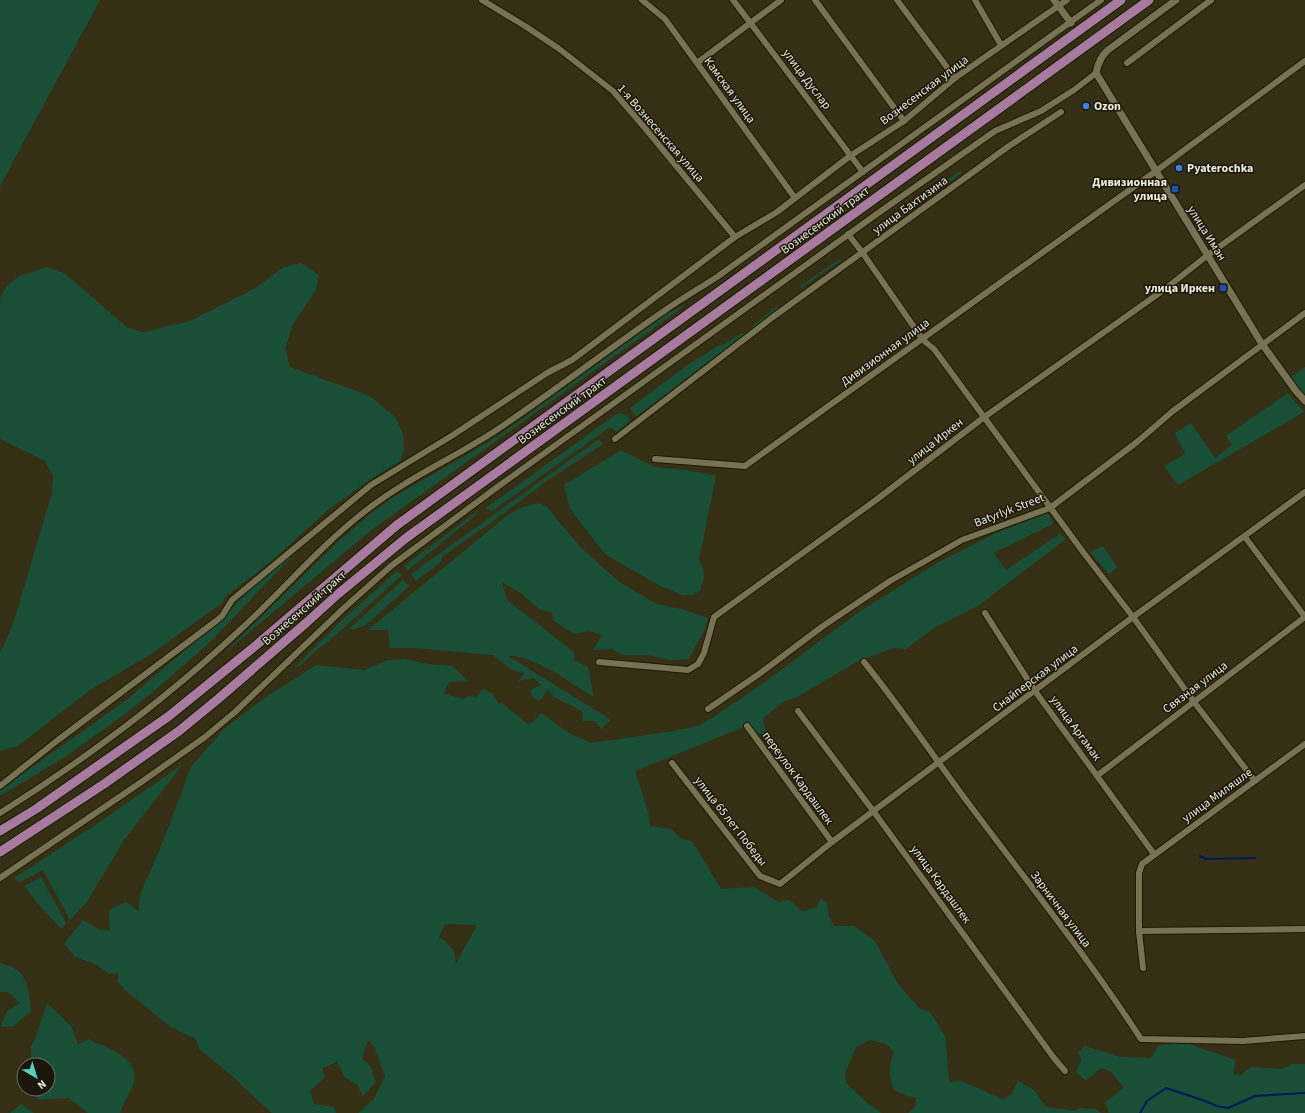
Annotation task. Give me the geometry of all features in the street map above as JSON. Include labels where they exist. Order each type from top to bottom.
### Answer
[{"type":"main road","name":"Вознесенский тракт","points":[[0,831],[36,809],[174,711],[254,647],[397,525],[1121,0]]},
{"type":"main road","name":"Вознесенский тракт","points":[[0,852],[104,784],[179,731],[338,594],[406,538],[1149,0]]},
{"type":"street","name":"1-я Вознесенская улица","points":[[482,0],[558,48],[613,92],[735,237]]},
{"type":"street","name":"Камская улица","points":[[642,0],[665,19],[795,198]]},
{"type":"street","name":"улица Дуслар","points":[[733,0],[863,172]]},
{"type":"street","points":[[697,63],[781,0]]},
{"type":"street","points":[[815,0],[904,121]]},
{"type":"street","points":[[897,0],[956,78]]},
{"type":"street","points":[[975,0],[1001,45]]},
{"type":"street","points":[[1054,0],[1071,23]]},
{"type":"street","name":"Вознесенская улица","points":[[0,786],[58,740],[216,621],[222,616],[232,600],[366,488],[453,435],[547,373],[572,360],[735,237],[777,212],[850,156],[904,121],[956,78],[1001,45],[1059,7],[1067,0]]},
{"type":"street","points":[[0,813],[92,751],[168,694],[243,628],[332,540],[365,511],[402,486],[510,421],[666,310],[717,277],[1101,0]]},
{"type":"street","points":[[0,878],[134,788],[205,737],[236,712],[344,608],[391,566],[496,488],[848,234],[995,132],[1041,111],[1074,90],[1096,73],[1097,65],[1102,55],[1176,0]]},
{"type":"street","points":[[1127,63],[1211,0]]},
{"type":"street","name":"Дивизионная улица","points":[[655,459],[745,466],[922,340],[1305,62]]},
{"type":"street","name":"улица Иман","points":[[1096,73],[1262,344],[1305,401]]},
{"type":"street","name":"улица Бахтизина","points":[[615,439],[773,317],[1009,146],[1060,112]]},
{"type":"street","name":"улица Иркен","points":[[598,662],[688,670],[698,664],[704,653],[714,617],[876,500],[983,418],[1165,289],[1208,255],[1305,185]]},
{"type":"street","points":[[848,234],[922,340],[934,349],[983,418],[1133,617],[1194,702],[1255,781]]},
{"type":"street","name":"Batyrlyk Street","points":[[708,709],[759,674],[823,626],[890,581],[962,540],[1050,508],[1132,446],[1173,411],[1305,312]]},
{"type":"street","name":"Снайперская улица","points":[[780,884],[832,842],[1133,617],[1305,492]]},
{"type":"street","points":[[1245,537],[1305,617]]},
{"type":"street","name":"улица Аргамак","points":[[985,613],[1035,691],[1098,775],[1154,854]]},
{"type":"street","name":"Связная улица","points":[[1098,775],[1305,617]]},
{"type":"street","name":"Зарничная улица","points":[[864,662],[891,696],[938,764],[1110,991],[1141,1039],[1243,1041],[1305,1036]]},
{"type":"street","name":"улица Кардашлек","points":[[798,711],[1054,1058],[1066,1071]]},
{"type":"street","name":"переулок Кардашлек","points":[[747,726],[832,842]]},
{"type":"street","name":"улица Миляшле","points":[[1139,931],[1139,873],[1142,864],[1305,744]]},
{"type":"street","name":"улица 65 лет Победы","points":[[672,763],[760,876],[780,884]]},
{"type":"street","points":[[1143,968],[1139,931],[1305,929]]},
{"type":"green space","points":[[0,0],[100,0],[0,186]]},
{"type":"green space","points":[[960,171],[962,173],[877,235],[875,233],[920,199]]},
{"type":"green space","points":[[840,259],[842,260],[801,288],[800,286]]},
{"type":"green space","points":[[301,263],[319,275],[316,290],[293,324],[285,349],[290,367],[370,396],[395,417],[403,434],[404,451],[400,461],[371,479],[329,509],[269,563],[226,596],[222,603],[151,654],[90,690],[18,746],[0,751],[0,654],[14,621],[52,493],[53,476],[45,461],[0,439],[0,298],[6,287],[18,277],[47,267],[64,273],[128,328],[143,332],[190,321],[254,289],[284,267]]},
{"type":"green space","points":[[684,305],[675,313],[370,531],[222,655],[340,540],[369,515],[395,496],[501,434],[668,313]]},
{"type":"green space","points":[[776,307],[778,308],[753,328],[752,326]]},
{"type":"green space","points":[[741,333],[745,334],[636,417],[630,408],[689,364],[718,346],[725,344]]},
{"type":"green space","points":[[1305,367],[1305,398],[1289,379]]},
{"type":"green space","points":[[1288,393],[1304,412],[1178,485],[1164,466],[1185,454],[1175,433],[1191,423],[1215,458],[1232,445],[1226,436]]},
{"type":"green space","points":[[618,413],[627,415],[630,421],[617,432],[610,427],[491,512],[486,508]]},
{"type":"green space","points":[[599,439],[603,444],[547,481],[442,557],[442,561],[416,581],[411,574]]},
{"type":"green space","points":[[621,450],[655,467],[685,470],[716,476],[699,560],[703,568],[704,575],[700,591],[692,595],[683,595],[660,586],[605,554],[570,509],[564,485]]},
{"type":"green space","points":[[538,503],[546,506],[580,547],[618,581],[656,604],[682,609],[708,618],[705,629],[689,659],[670,660],[647,655],[623,655],[612,649],[593,650],[602,635],[588,631],[574,634],[553,620],[552,612],[539,609],[522,594],[502,582],[507,600],[575,653],[573,660],[588,667],[594,697],[540,665],[529,660],[508,656],[610,720],[601,729],[595,721],[583,721],[582,711],[554,697],[548,689],[540,701],[532,697],[530,690],[541,685],[534,678],[518,681],[525,673],[512,670],[493,655],[415,648],[390,648],[388,630],[368,630],[509,514],[523,507]]},
{"type":"green space","points":[[479,510],[469,521],[408,570],[404,566]]},
{"type":"green space","points":[[1048,513],[1053,524],[994,553],[1006,570],[1060,534],[1066,539],[978,606],[934,628],[906,649],[894,648],[860,660],[795,698],[785,701],[763,718],[766,736],[744,727],[635,771],[648,811],[650,826],[671,829],[681,839],[692,841],[721,889],[754,887],[778,902],[789,900],[802,911],[817,908],[820,899],[827,902],[829,916],[834,926],[854,926],[875,941],[897,983],[920,1009],[930,1012],[945,1036],[949,1082],[962,1081],[1004,1100],[1013,1092],[1018,1081],[1034,1090],[1046,1107],[1074,1111],[1080,1108],[1096,1109],[1101,1113],[908,1113],[915,1108],[916,1098],[894,1090],[890,1071],[894,1052],[886,1044],[870,1040],[856,1047],[845,1073],[846,1083],[865,1101],[881,1113],[358,1113],[374,1099],[385,1076],[375,1048],[368,1040],[362,1058],[370,1066],[376,1082],[363,1096],[358,1086],[345,1077],[337,1062],[322,1068],[325,1077],[310,1091],[314,1104],[335,1107],[336,1113],[272,1113],[231,1075],[199,1049],[196,1039],[171,1027],[125,990],[118,982],[118,973],[109,974],[95,964],[75,957],[64,944],[83,920],[98,929],[110,931],[109,910],[126,902],[138,911],[141,893],[166,834],[191,767],[224,729],[266,697],[316,665],[364,670],[388,660],[404,659],[428,664],[452,666],[468,681],[449,682],[443,693],[463,699],[469,696],[477,697],[483,689],[492,693],[499,704],[502,703],[529,725],[542,713],[567,732],[591,743],[668,732],[701,725],[761,685],[860,611],[939,562],[998,532]],"holes":[[[445,924],[477,925],[456,964],[454,951],[444,940],[439,938]]]},
{"type":"green space","points":[[1103,546],[1117,567],[1109,574],[1090,552]]},
{"type":"green space","points":[[295,553],[208,644],[160,686],[125,714],[65,757],[0,796],[0,790],[125,701],[208,631],[259,581]]},
{"type":"green space","points":[[397,571],[402,575],[329,641],[299,666],[295,667],[339,623]]},
{"type":"green space","points":[[403,580],[409,586],[366,625],[353,630],[350,628]]},
{"type":"green space","points":[[183,764],[124,840],[86,903],[70,920],[43,870],[20,882],[14,878],[97,824]]},
{"type":"green space","points":[[41,877],[66,923],[62,929],[40,906],[24,886]]},
{"type":"green space","points":[[0,963],[10,966],[22,974],[28,986],[31,1011],[14,1026],[1,1027],[7,1011],[20,1003],[8,992],[0,992]]},
{"type":"green space","points":[[47,1003],[71,1026],[78,1045],[88,1039],[114,1051],[129,1062],[133,1069],[134,1078],[132,1088],[120,1113],[88,1113],[69,1098],[38,1100],[37,1097],[56,1097],[56,1057],[31,1057],[31,1047]]},
{"type":"green space","points":[[1182,1042],[1236,1060],[1233,1074],[1241,1075],[1250,1067],[1282,1069],[1293,1064],[1305,1064],[1305,1113],[1109,1113],[1105,1103],[1124,1087],[1110,1071],[1101,1068],[1086,1080],[1076,1073],[1081,1060],[1078,1052],[1085,1046],[1120,1057],[1151,1058],[1158,1046]]},
{"type":"green space","points":[[21,1104],[34,1113],[10,1113]]},
{"type":"waterway","points":[[1200,856],[1206,859],[1255,858]]},
{"type":"waterway","points":[[1140,1113],[1147,1101],[1166,1088],[1217,1106],[1228,1108],[1255,1096],[1305,1093]]},
{"type":"place","name":"Ozon","points":[[1086,106]]},
{"type":"place","name":"Pyaterochka","points":[[1179,168]]},
{"type":"place","name":"Дивизионная улица","points":[[1175,189]]},
{"type":"place","name":"улица Иркен","points":[[1223,288]]}]
